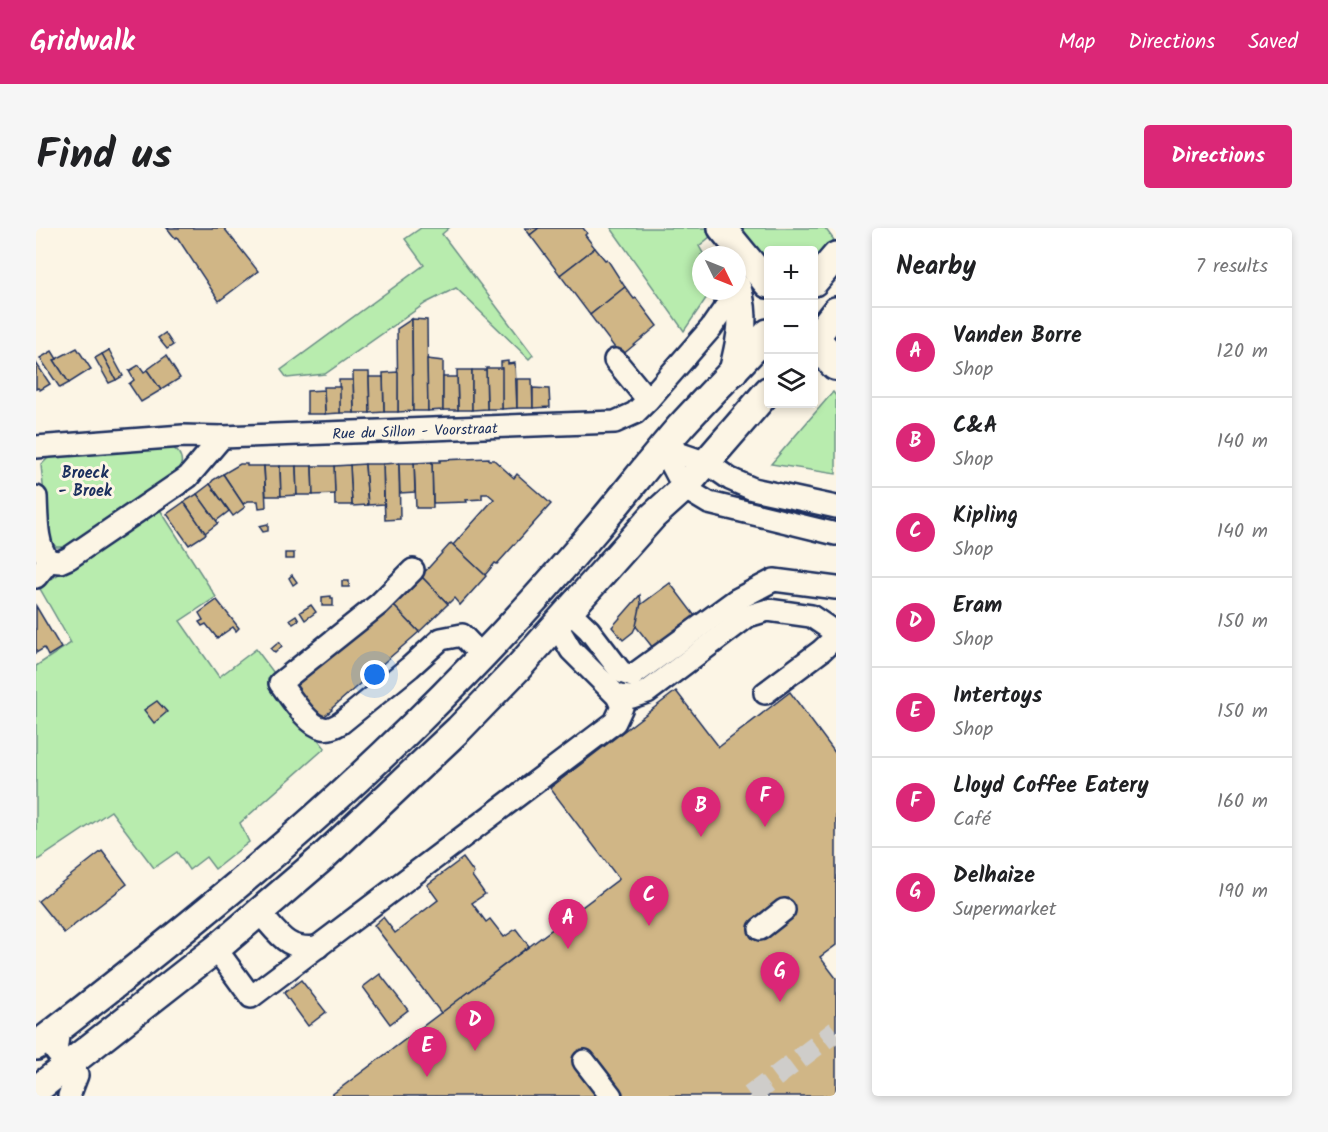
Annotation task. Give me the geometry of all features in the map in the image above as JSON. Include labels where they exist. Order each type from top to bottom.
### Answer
[{"type":"highway","points":[[818,345],[836,364]]},
{"type":"main road","points":[[706,228],[716,246]]},
{"type":"main road","points":[[722,228],[764,279]]},
{"type":"main road","points":[[818,276],[836,256]]},
{"type":"main road","points":[[732,373],[742,331],[740,300]]},
{"type":"main road","points":[[818,334],[836,311]]},
{"type":"main road","points":[[36,1046],[189,926],[265,862],[352,785],[414,725],[482,655],[587,540],[694,412],[764,337]]},
{"type":"main road","points":[[36,1090],[72,1070],[216,949],[329,851],[459,729],[563,618],[653,516],[707,463],[764,396]]},
{"type":"street","name":"Rue du Sillon - Voorstraat","points":[[36,447],[183,436],[222,437],[592,424],[621,421],[635,413],[648,400],[711,328],[729,300]]},
{"type":"street","points":[[615,360],[648,400]]},
{"type":"street","points":[[36,497],[43,569],[69,558],[188,477],[222,437]]},
{"type":"street","points":[[663,448],[707,463],[729,479],[753,489],[836,507]]},
{"type":"street","points":[[663,448],[684,488],[709,503],[836,534]]},
{"type":"street","points":[[413,570],[379,604],[280,683],[308,718],[324,729],[341,723],[441,639],[462,635],[482,655]]},
{"type":"street","points":[[563,618],[589,630],[621,672],[632,676],[736,600],[774,580],[836,588]]},
{"type":"street","points":[[617,696],[632,697],[647,692],[748,616],[758,612],[768,610],[811,616],[836,635],[821,651],[765,693]]},
{"type":"street","points":[[216,949],[251,997],[615,722],[622,707],[617,696],[571,650],[563,618]]},
{"type":"street","points":[[760,929],[784,910]]},
{"type":"street","points":[[259,912],[287,942],[302,949],[318,947]]},
{"type":"street","points":[[59,1028],[56,1052],[72,1070],[69,1096]]},
{"type":"street","points":[[584,1061],[611,1096]]},
{"type":"green space","points":[[421,228],[449,228],[442,234],[533,355],[529,359],[456,288],[426,303],[325,374],[287,378],[281,370],[424,265],[405,239]]},
{"type":"green space","points":[[611,228],[721,228],[699,246],[692,246],[692,300],[705,300],[684,331]]},
{"type":"green space","points":[[740,228],[825,228],[834,240],[818,261],[818,246],[764,246],[764,258]]},
{"type":"green space","points":[[833,392],[836,396],[836,474],[771,464]]},
{"type":"green space","points":[[170,446],[181,457],[178,472],[69,547],[56,547],[49,539],[41,465],[49,457]]},
{"type":"green space","points":[[159,508],[216,597],[180,621],[219,677],[256,649],[274,673],[270,680],[325,748],[240,823],[249,842],[215,869],[206,857],[189,870],[177,852],[154,868],[111,811],[36,861],[36,666],[71,643],[39,587]]},
{"type":"building","points":[[167,228],[224,228],[258,271],[219,301],[177,237],[175,238]]},
{"type":"building","points":[[525,228],[539,228],[530,235]]},
{"type":"building","points":[[539,228],[583,228],[587,233],[585,235],[595,248],[560,275],[530,235]]},
{"type":"building","points":[[595,248],[605,260],[607,259],[625,287],[590,315],[560,275]]},
{"type":"building","points":[[625,287],[657,326],[621,356],[590,315]]},
{"type":"building","points":[[412,319],[413,411],[398,412],[397,329]]},
{"type":"building","points":[[412,319],[427,320],[428,411],[413,411]]},
{"type":"building","points":[[165,333],[173,345],[167,349],[158,338]]},
{"type":"building","points":[[77,348],[91,369],[69,383],[54,360]]},
{"type":"building","points":[[109,350],[123,376],[116,380],[102,354]]},
{"type":"building","points":[[52,351],[57,359],[54,360],[69,383],[60,388],[40,358]]},
{"type":"building","points":[[102,354],[116,380],[109,383],[95,358]]},
{"type":"building","points":[[166,356],[180,378],[161,390],[147,370]]},
{"type":"building","points":[[427,359],[443,361],[443,410],[428,411]]},
{"type":"building","points":[[508,361],[508,364],[515,363],[517,408],[502,409],[501,362]]},
{"type":"building","points":[[36,363],[50,384],[40,390],[36,389]]},
{"type":"building","points":[[139,365],[144,372],[147,370],[161,390],[141,402],[129,384],[134,380],[129,371]]},
{"type":"building","points":[[486,368],[502,368],[502,409],[487,409]]},
{"type":"building","points":[[457,370],[472,370],[472,410],[458,410]]},
{"type":"building","points":[[472,370],[486,370],[487,409],[472,410]]},
{"type":"building","points":[[353,372],[369,372],[370,413],[354,413]]},
{"type":"building","points":[[398,372],[398,412],[384,412],[383,373]]},
{"type":"building","points":[[369,377],[383,377],[384,412],[370,413]]},
{"type":"building","points":[[443,377],[457,377],[458,410],[443,410]]},
{"type":"building","points":[[517,379],[532,379],[533,408],[517,408]]},
{"type":"building","points":[[339,380],[353,380],[354,413],[340,413]]},
{"type":"building","points":[[324,387],[340,387],[340,413],[325,414]]},
{"type":"building","points":[[533,388],[549,389],[550,407],[533,408]]},
{"type":"building","points":[[324,390],[325,414],[307,414],[307,391]]},
{"type":"building","points":[[489,458],[514,478],[517,474],[551,504],[485,575],[453,545],[494,499],[488,494],[482,494],[482,499],[466,500],[467,502],[433,503],[432,462]]},
{"type":"building","points":[[432,462],[433,508],[416,508],[414,463]]},
{"type":"building","points":[[399,463],[400,519],[385,520],[383,464]]},
{"type":"building","points":[[399,463],[414,463],[415,492],[400,493]]},
{"type":"building","points":[[240,464],[264,466],[266,507],[259,508],[258,501],[248,501],[243,504],[223,474]]},
{"type":"building","points":[[365,464],[368,505],[352,506],[350,465]]},
{"type":"building","points":[[365,464],[383,464],[384,504],[368,505]]},
{"type":"building","points":[[350,465],[352,505],[335,505],[334,466]]},
{"type":"building","points":[[264,466],[280,466],[281,496],[266,496]]},
{"type":"building","points":[[280,466],[296,466],[297,495],[281,496]]},
{"type":"building","points":[[296,466],[312,466],[313,495],[297,495]]},
{"type":"building","points":[[312,466],[334,466],[335,494],[313,495]]},
{"type":"building","points":[[223,474],[245,507],[233,516],[210,484]]},
{"type":"building","points":[[210,484],[229,511],[216,521],[197,494]]},
{"type":"building","points":[[197,494],[218,523],[205,533],[184,502]]},
{"type":"building","points":[[184,502],[206,534],[189,545],[167,514]]},
{"type":"building","points":[[268,524],[268,531],[263,532],[259,526]]},
{"type":"building","points":[[451,543],[486,576],[460,605],[454,598],[448,604],[421,576]]},
{"type":"building","points":[[285,553],[294,553],[294,559],[285,559]]},
{"type":"building","points":[[292,575],[297,582],[293,585],[289,578]]},
{"type":"building","points":[[421,576],[448,604],[419,632],[392,604]]},
{"type":"building","points":[[342,581],[349,581],[349,587],[342,587]]},
{"type":"building","points":[[670,583],[695,616],[653,648],[627,615]]},
{"type":"building","points":[[640,595],[641,603],[636,626],[633,632],[623,640],[612,627]]},
{"type":"building","points":[[331,596],[333,606],[322,606],[322,597]]},
{"type":"building","points":[[217,600],[239,628],[236,631],[233,627],[217,638],[206,624],[202,626],[199,622],[203,620],[199,613]]},
{"type":"building","points":[[392,604],[419,632],[321,719],[292,688],[316,663],[319,666]]},
{"type":"building","points":[[311,605],[316,612],[305,620],[300,612]]},
{"type":"building","points":[[36,606],[61,648],[48,656],[44,648],[36,653]]},
{"type":"building","points":[[296,615],[299,620],[293,624],[290,619]]},
{"type":"building","points":[[279,642],[282,646],[275,653],[271,649]]},
{"type":"building","points":[[676,691],[719,747],[790,692],[836,754],[836,945],[820,957],[836,978],[836,1094],[834,1096],[330,1096],[619,879],[550,788]]},
{"type":"building","points":[[157,701],[167,712],[154,723],[144,710]]},
{"type":"building","points":[[102,851],[127,884],[64,933],[38,901]]},
{"type":"building","points":[[463,858],[485,894],[472,903],[486,922],[490,919],[504,937],[516,929],[529,946],[441,1013],[374,925],[383,917],[395,933],[438,900],[427,885]]},
{"type":"building","points":[[380,974],[408,1010],[390,1024],[363,987]]},
{"type":"building","points":[[301,980],[326,1012],[308,1026],[284,993]]},
{"type":"tunnel","points":[[750,1096],[836,1031]]},
{"type":"place","name":"Lloyd Coffee Eatery","points":[[765,827]]},
{"type":"place","name":"C&A","points":[[701,837]]},
{"type":"place","name":"Kipling","points":[[649,926]]},
{"type":"place","name":"Vanden Borre","points":[[568,949]]},
{"type":"place","name":"Delhaize","points":[[780,1002]]},
{"type":"place","name":"Eram","points":[[475,1051]]},
{"type":"place","name":"Intertoys","points":[[427,1077]]},
{"type":"district","name":"Broeck - Broek","points":[[85,481]]}]
